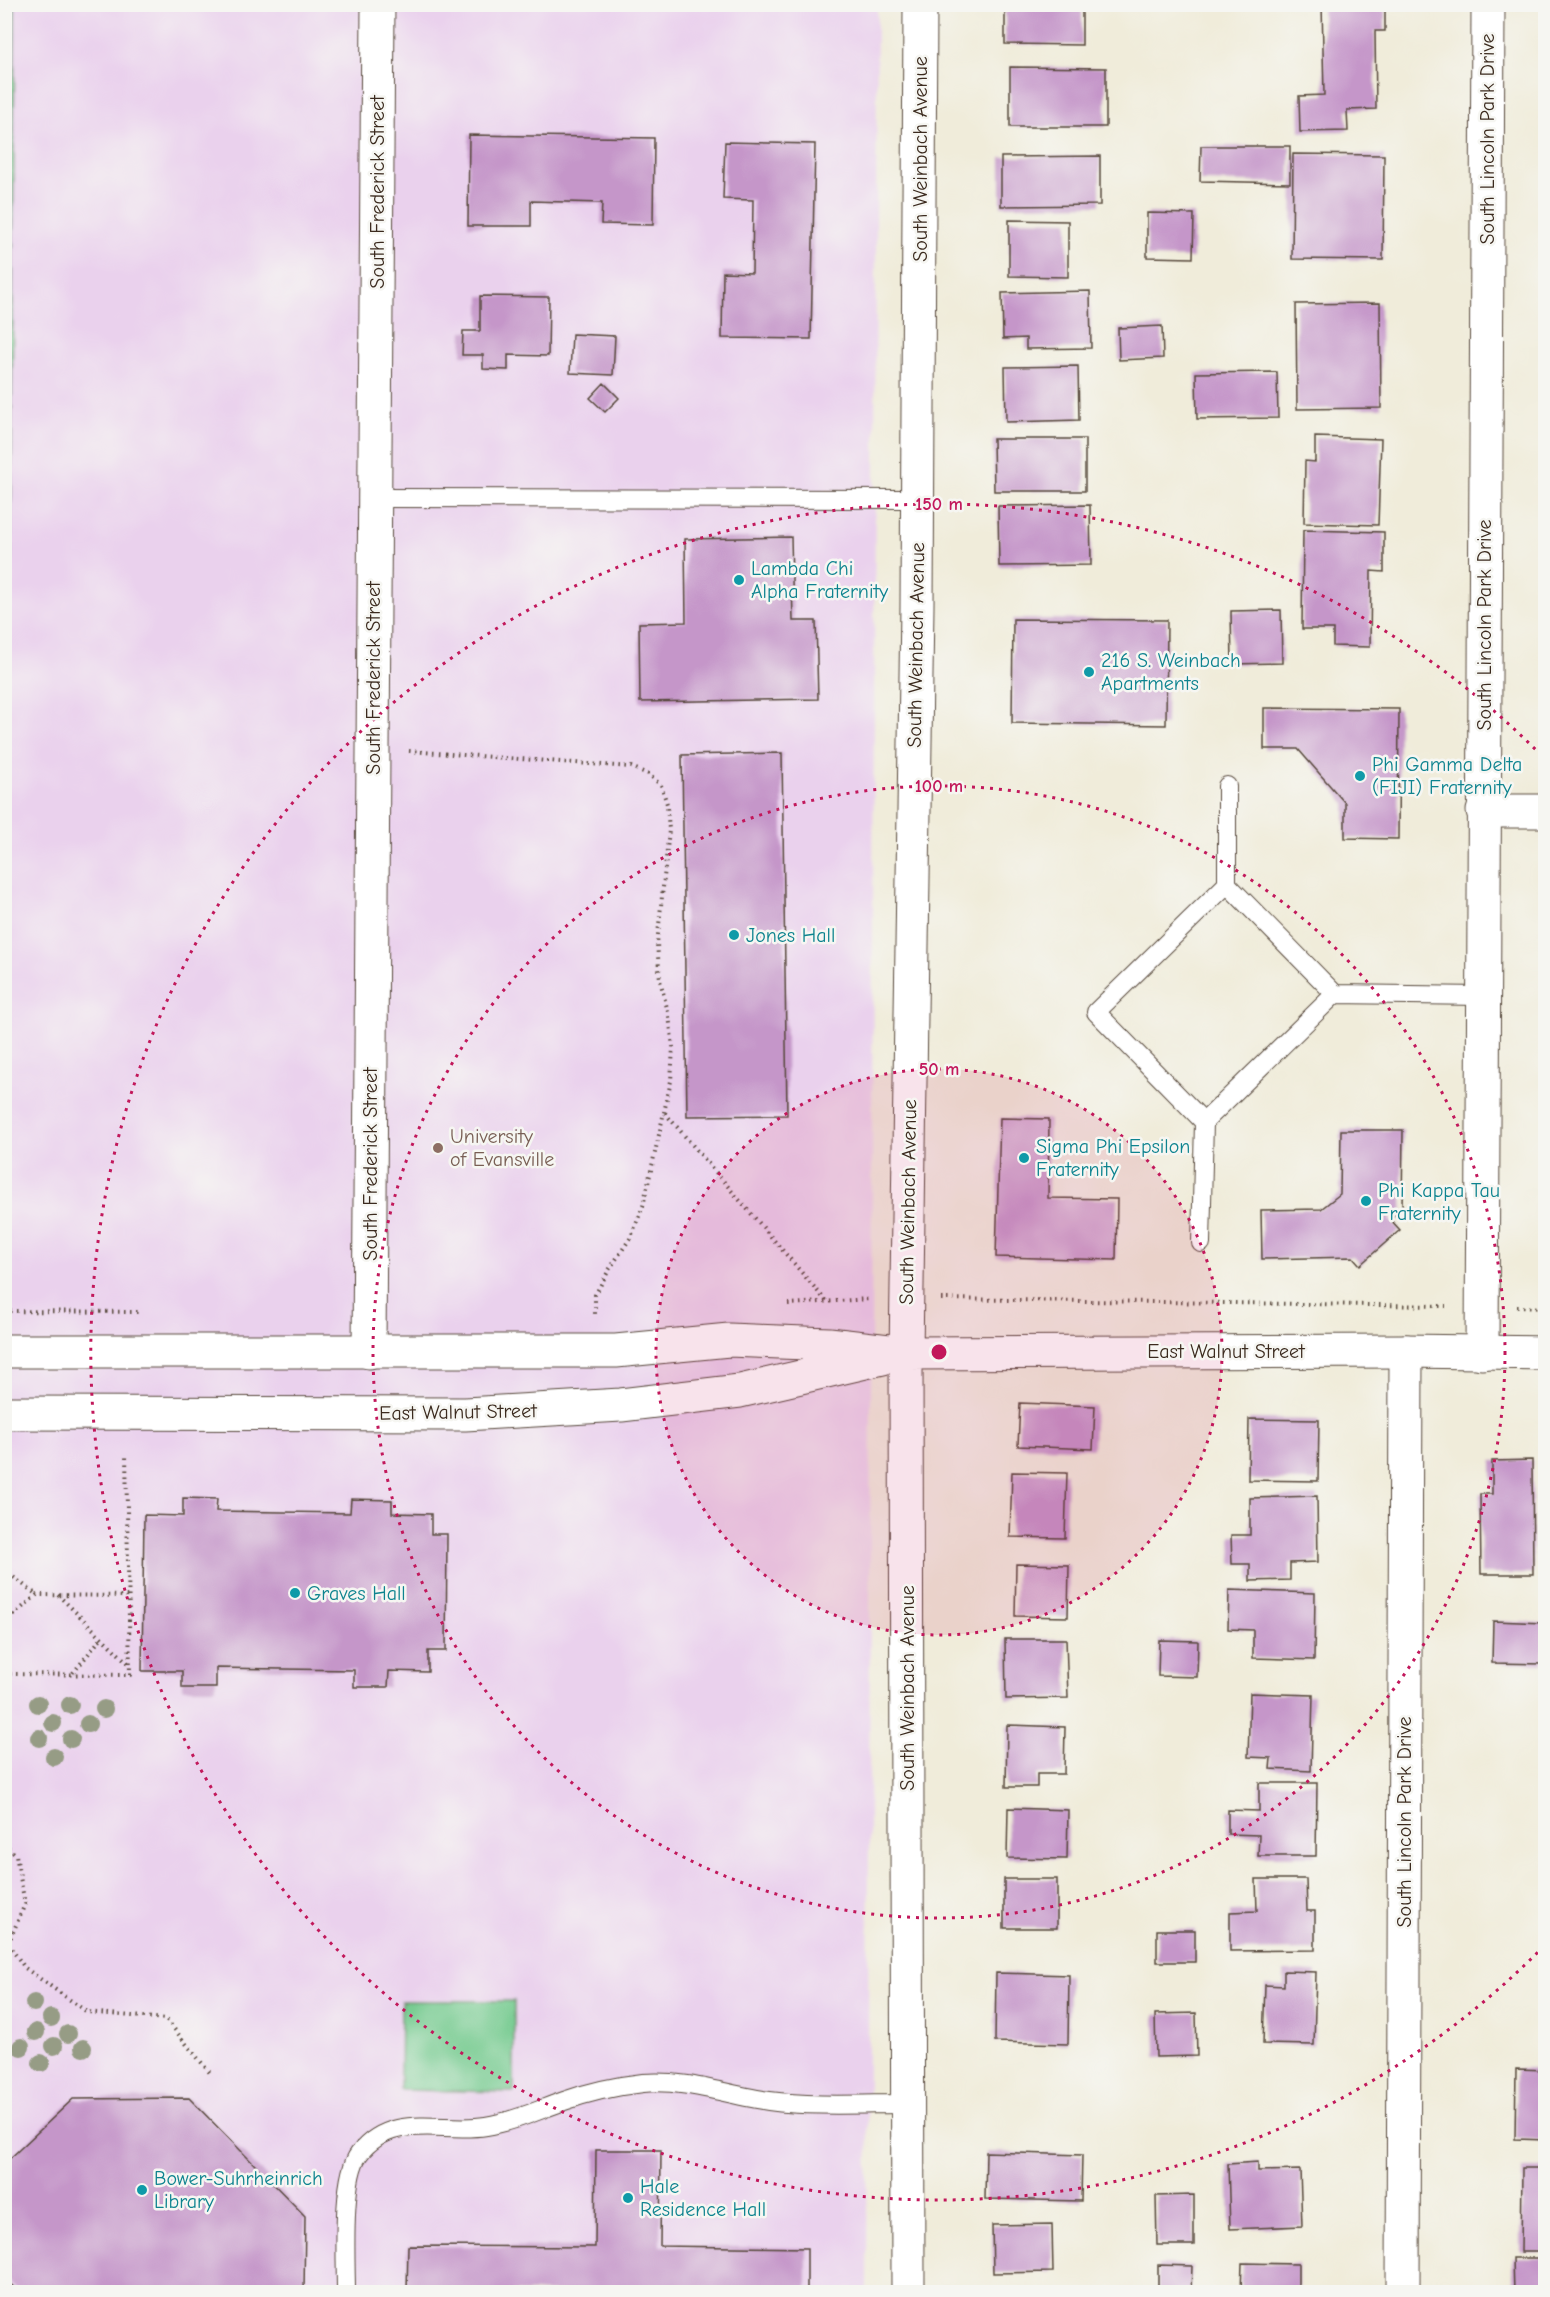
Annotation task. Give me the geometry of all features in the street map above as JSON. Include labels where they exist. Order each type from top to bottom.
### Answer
[{"type":"street","name":"South Frederick Street","points":[[369,1352],[378,4]]},
{"type":"street","name":"South Weinbach Avenue","points":[[908,2292],[906,1298],[918,499],[921,4]]},
{"type":"street","name":"South Lincoln Park Drive","points":[[1482,1353],[1488,4]]},
{"type":"street","points":[[1483,811],[1545,811]]},
{"type":"street","name":"East Walnut Street","points":[[4,1352],[616,1351],[729,1340],[829,1344],[906,1353],[1406,1351],[1545,1353]]},
{"type":"street","name":"South Lincoln Park Drive","points":[[1403,2292],[1406,1351]]},
{"type":"street","name":"East Walnut Street","points":[[4,1413],[465,1414],[621,1405],[740,1391],[906,1353]]},
{"type":"lane","points":[[374,498],[918,499]]},
{"type":"lane","points":[[1227,786],[1227,884],[1335,994],[1482,996]]},
{"type":"lane","points":[[1204,1122],[1096,1012],[1227,884]]},
{"type":"lane","points":[[1201,1243],[1204,1122],[1335,994]]},
{"type":"lane","points":[[346,2292],[349,2179],[357,2156],[372,2139],[395,2130],[420,2125],[485,2127],[525,2116],[564,2101],[604,2090],[644,2083],[699,2086],[770,2101],[909,2104]]},
{"type":"path","points":[[399,751],[631,767],[648,774],[661,785],[667,804],[669,830],[657,944],[660,980],[669,1016],[673,1047],[671,1081],[643,1206],[631,1237],[595,1295],[595,1315]]},
{"type":"path","points":[[664,1112],[827,1301]]},
{"type":"path","points":[[782,1304],[906,1298],[1545,1308]]},
{"type":"path","points":[[4,1311],[147,1312]]},
{"type":"path","points":[[584,1315],[604,1315]]},
{"type":"path","points":[[4,1674],[129,1675],[126,1454]]},
{"type":"path","points":[[4,1570],[37,1595],[128,1596]]},
{"type":"path","points":[[4,1623],[37,1595]]},
{"type":"path","points":[[57,1595],[129,1663]]},
{"type":"path","points":[[73,1673],[102,1637]]},
{"type":"path","points":[[4,1843],[16,1855],[25,1904],[6,1945],[25,1968],[87,2012],[166,2019],[210,2073]]},
{"type":"shaded area","name":"University of Evansville","points":[[5,5],[877,5],[867,2292],[5,2292]]},
{"type":"green space","points":[[4,5],[15,5],[11,560],[5,560]]},
{"type":"green space","points":[[401,2001],[514,2001],[514,2092],[400,2090]]},
{"type":"building","points":[[1005,4],[1082,4],[1082,45],[1005,44]]},
{"type":"building","points":[[1322,4],[1385,4],[1385,31],[1375,31],[1376,109],[1347,110],[1348,131],[1300,132],[1299,96],[1324,95]]},
{"type":"building","points":[[1010,67],[1106,68],[1106,127],[1010,127]]},
{"type":"building","points":[[469,135],[654,138],[653,225],[601,224],[602,203],[531,201],[531,226],[468,226]]},
{"type":"building","points":[[725,142],[815,144],[811,339],[722,338],[723,272],[752,273],[753,200],[723,199]]},
{"type":"building","points":[[1201,146],[1290,146],[1290,183],[1200,181]]},
{"type":"building","points":[[1293,154],[1384,155],[1383,260],[1292,259]]},
{"type":"building","points":[[1100,156],[1100,205],[1001,206],[1001,157]]},
{"type":"building","points":[[1147,213],[1194,214],[1193,258],[1147,257]]},
{"type":"building","points":[[1009,220],[1068,221],[1068,277],[1009,276]]},
{"type":"building","points":[[1090,291],[1091,348],[1026,349],[1026,338],[1003,339],[1002,293]]},
{"type":"building","points":[[480,296],[549,297],[548,356],[508,355],[508,370],[483,369],[483,355],[462,355],[463,331],[480,331]]},
{"type":"building","points":[[1380,303],[1381,408],[1297,409],[1296,304]]},
{"type":"building","points":[[1162,326],[1163,358],[1119,360],[1118,328]]},
{"type":"building","points":[[572,334],[615,336],[613,375],[570,373]]},
{"type":"building","points":[[1078,366],[1079,420],[1006,422],[1005,367]]},
{"type":"building","points":[[1277,372],[1278,418],[1197,419],[1196,373]]},
{"type":"building","points":[[604,383],[619,398],[605,412],[590,398]]},
{"type":"building","points":[[1315,437],[1381,439],[1378,525],[1304,523],[1305,461],[1315,462]]},
{"type":"building","points":[[993,439],[1085,439],[1085,491],[994,491]]},
{"type":"building","points":[[1090,505],[1091,565],[999,566],[998,506]]},
{"type":"building","points":[[1303,530],[1384,532],[1384,572],[1371,571],[1370,647],[1333,646],[1333,629],[1302,629]]},
{"type":"building","name":"Lambda Chi Alpha Fraternity","points":[[791,537],[793,621],[816,621],[818,699],[640,702],[639,623],[686,622],[685,539]]},
{"type":"building","points":[[1281,610],[1282,663],[1232,664],[1231,611]]},
{"type":"building","name":"216 S. Weinbach Apartments","points":[[1013,619],[1167,620],[1166,725],[1012,723]]},
{"type":"building","name":"Phi Gamma Delta (FIJI) Fraternity","points":[[1264,708],[1399,709],[1398,839],[1345,838],[1345,803],[1298,749],[1264,749]]},
{"type":"building","name":"Jones Hall","points":[[782,753],[787,1115],[687,1116],[682,755]]},
{"type":"building","name":"Sigma Phi Epsilon Fraternity","points":[[1000,1118],[1049,1119],[1048,1198],[1117,1199],[1116,1260],[996,1257]]},
{"type":"building","name":"Phi Kappa Tau Fraternity","points":[[1341,1130],[1403,1130],[1402,1209],[1390,1219],[1400,1230],[1360,1265],[1353,1257],[1262,1259],[1261,1210],[1321,1209],[1340,1194]]},
{"type":"building","points":[[1020,1403],[1095,1406],[1093,1449],[1018,1446]]},
{"type":"building","points":[[1249,1419],[1319,1420],[1318,1481],[1248,1480]]},
{"type":"building","points":[[1532,1460],[1533,1574],[1481,1574],[1480,1494],[1492,1494],[1492,1461]]},
{"type":"building","points":[[1012,1472],[1067,1473],[1065,1538],[1010,1537]]},
{"type":"building","points":[[1317,1496],[1318,1562],[1290,1563],[1290,1580],[1250,1581],[1250,1564],[1232,1564],[1231,1535],[1250,1535],[1250,1498]]},
{"type":"building","name":"Graves Hall","points":[[183,1498],[217,1499],[216,1511],[350,1513],[351,1499],[392,1500],[392,1513],[431,1514],[431,1534],[447,1534],[446,1651],[428,1651],[428,1672],[389,1671],[388,1687],[354,1687],[354,1670],[216,1668],[216,1688],[182,1688],[182,1671],[142,1671],[144,1515],[183,1516]]},
{"type":"building","points":[[1016,1564],[1069,1565],[1068,1617],[1015,1616]]},
{"type":"building","points":[[1229,1590],[1315,1593],[1314,1660],[1253,1658],[1253,1630],[1228,1629]]},
{"type":"building","points":[[1493,1621],[1544,1623],[1543,1664],[1492,1663]]},
{"type":"building","points":[[1005,1639],[1066,1639],[1068,1698],[1006,1699]]},
{"type":"building","points":[[1159,1640],[1198,1641],[1197,1677],[1158,1676]]},
{"type":"building","points":[[1250,1693],[1313,1695],[1311,1771],[1270,1769],[1271,1758],[1248,1757]]},
{"type":"building","points":[[1007,1725],[1065,1727],[1064,1774],[1037,1774],[1037,1787],[1006,1787]]},
{"type":"building","points":[[1259,1783],[1317,1783],[1316,1856],[1258,1856],[1259,1835],[1228,1834],[1228,1810],[1259,1811]]},
{"type":"building","points":[[1008,1808],[1068,1810],[1067,1859],[1007,1858]]},
{"type":"building","points":[[1004,1879],[1057,1879],[1057,1928],[1004,1928]]},
{"type":"building","points":[[1256,1879],[1306,1879],[1307,1911],[1315,1911],[1315,1950],[1230,1951],[1230,1912],[1257,1911]]},
{"type":"building","points":[[1157,1930],[1195,1930],[1195,1962],[1157,1962]]},
{"type":"building","points":[[1284,1971],[1316,1972],[1314,2045],[1263,2044],[1265,1985],[1284,1986]]},
{"type":"building","points":[[996,1973],[1069,1975],[1068,2044],[995,2042]]},
{"type":"building","points":[[1196,2013],[1197,2056],[1156,2057],[1155,2014]]},
{"type":"building","points":[[1516,2069],[1546,2070],[1546,2140],[1515,2139]]},
{"type":"building","name":"Bower-Suhrheinrich Library","points":[[189,2098],[305,2216],[304,2292],[19,2292],[4,2278],[4,2164],[73,2099]]},
{"type":"building","name":"Hale Residence Hall","points":[[596,2150],[661,2150],[660,2246],[807,2248],[807,2292],[407,2292],[408,2246],[595,2247]]},
{"type":"building","points":[[986,2152],[1082,2155],[1081,2201],[985,2199]]},
{"type":"building","points":[[1258,2162],[1258,2171],[1300,2170],[1302,2226],[1230,2229],[1228,2164]]},
{"type":"building","points":[[1522,2168],[1546,2168],[1546,2252],[1521,2252]]},
{"type":"building","points":[[1194,2195],[1194,2245],[1157,2245],[1156,2196]]},
{"type":"building","points":[[1052,2224],[1053,2272],[993,2273],[992,2225]]},
{"type":"building","points":[[1513,2258],[1546,2258],[1546,2292],[1514,2292]]},
{"type":"building","points":[[1242,2263],[1298,2264],[1298,2292],[1241,2292]]},
{"type":"building","points":[[1158,2265],[1192,2266],[1191,2292],[1158,2292]]},
{"type":"building","points":[[994,2290],[1023,2291],[1023,2292],[994,2292]]},
{"type":"place","name":"Lambda Chi Alpha Fraternity","points":[[739,580]]},
{"type":"place","name":"216 S. Weinbach Apartments","points":[[1089,672]]},
{"type":"place","name":"Phi Gamma Delta (FIJI) Fraternity","points":[[1360,776]]},
{"type":"place","name":"Jones Hall","points":[[734,935]]},
{"type":"place","name":"University of Evansville","points":[[438,1148]]},
{"type":"place","name":"Sigma Phi Epsilon Fraternity","points":[[1024,1158]]},
{"type":"place","name":"Phi Kappa Tau Fraternity","points":[[1366,1201]]},
{"type":"place","name":"Graves Hall","points":[[295,1593]]},
{"type":"place","name":"Bower-Suhrheinrich Library","points":[[142,2190]]},
{"type":"place","name":"Hale Residence Hall","points":[[628,2198]]}]
